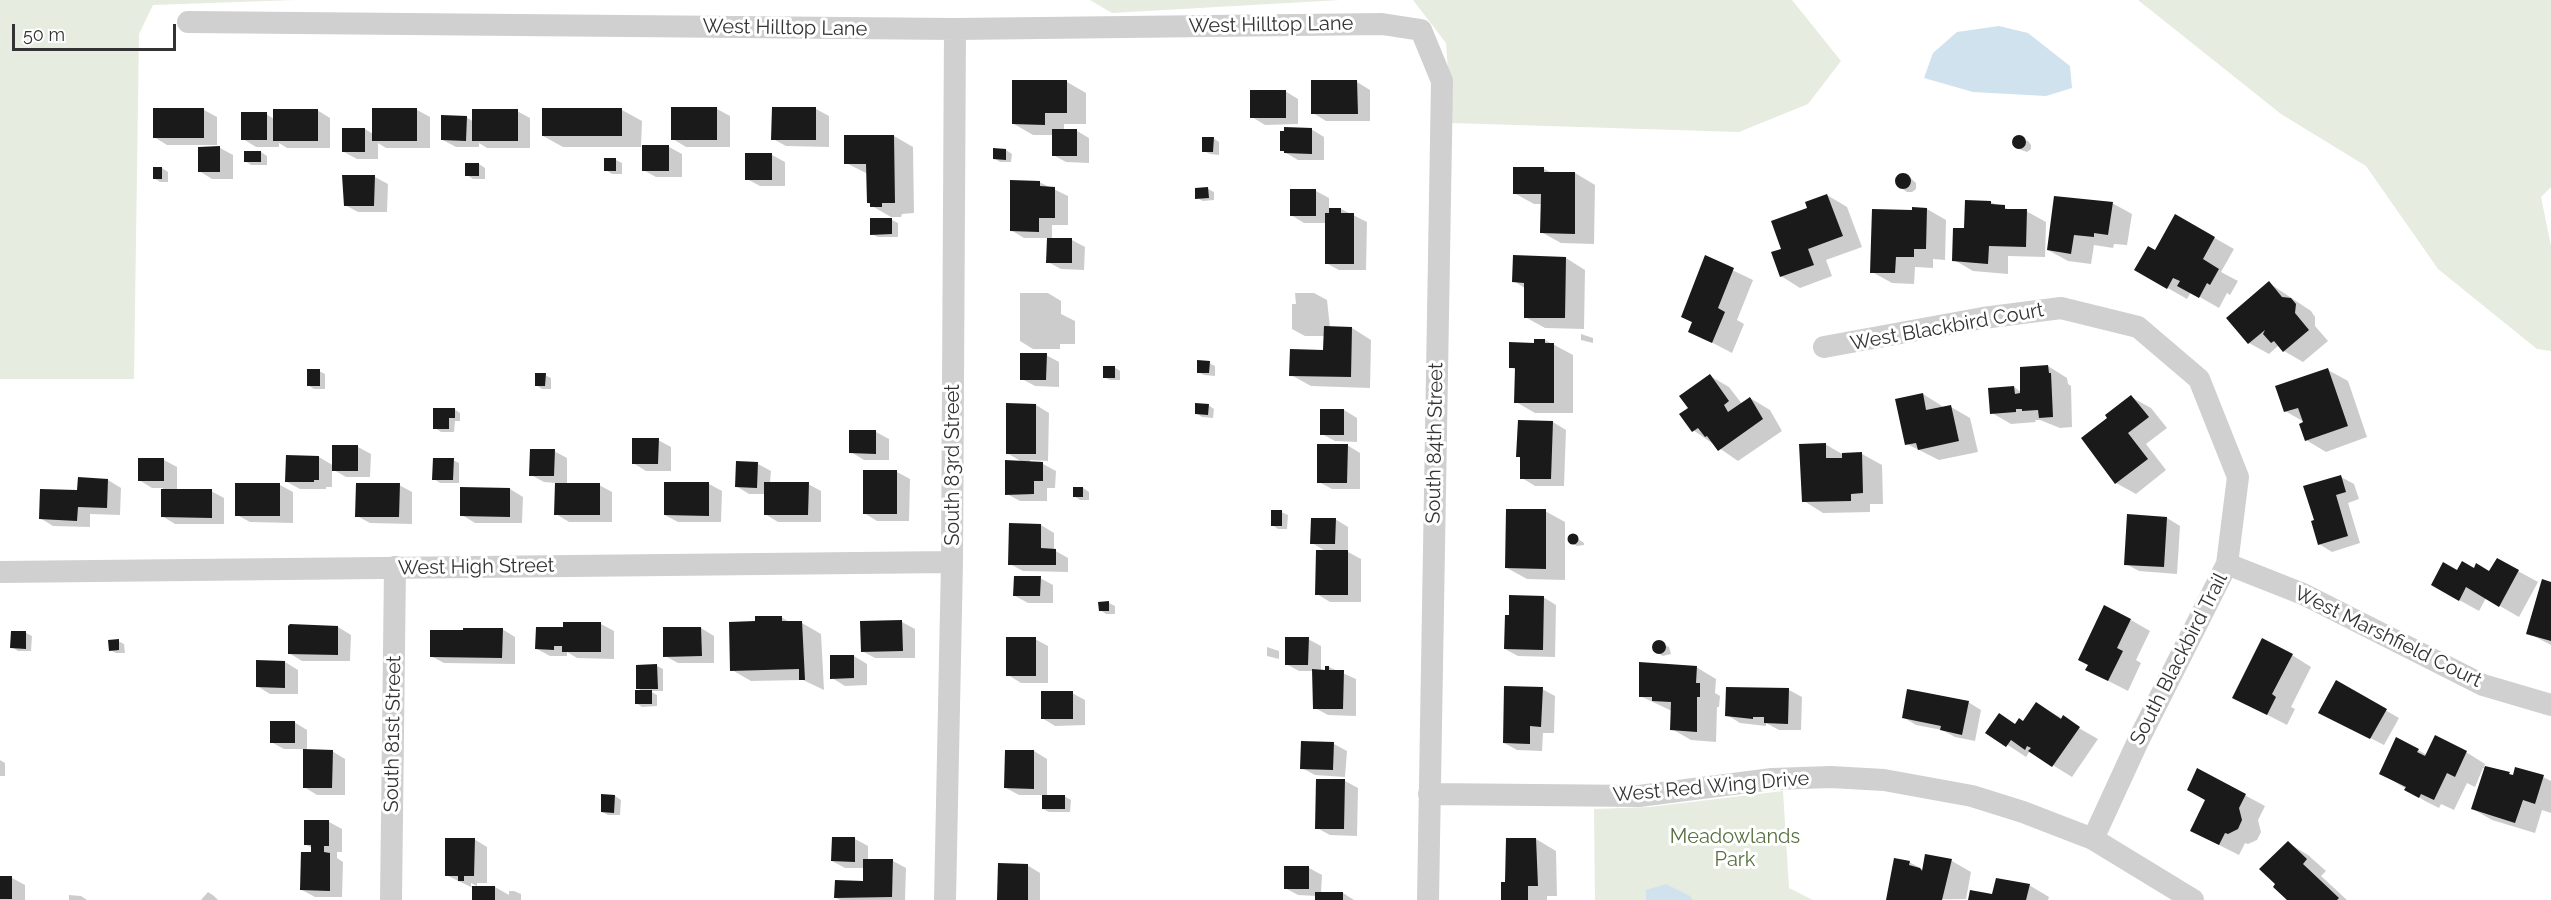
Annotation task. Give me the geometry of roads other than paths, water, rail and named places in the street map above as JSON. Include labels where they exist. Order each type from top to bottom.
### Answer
[{"type":"street","name":"West Hilltop Lane","points":[[188,22],[955,29],[1382,24]]},
{"type":"street","name":"South 84th Street","points":[[1382,24],[1421,30],[1442,81],[1428,900]]},
{"type":"street","name":"South 83rd Street","points":[[945,900],[952,562],[955,29]]},
{"type":"street","name":"West Blackbird Court","points":[[1824,347],[1983,318],[2061,308],[2139,327]]},
{"type":"street","name":"South Blackbird Trail","points":[[2092,838],[2227,564],[2238,477],[2199,379],[2139,327]]},
{"type":"street","name":"West High Street","points":[[0,572],[952,562]]},
{"type":"street","name":"West Marshfield Court","points":[[2227,564],[2303,594],[2483,685],[2551,705]]},
{"type":"street","name":"South 81st Street","points":[[391,900],[395,567]]},
{"type":"street","name":"West Red Wing Drive","points":[[1429,794],[1639,796],[1772,779],[1831,777],[1884,780],[1972,796],[2092,838],[2193,900]]},
{"type":"water","points":[[1999,26],[2028,33],[2070,66],[2072,88],[2046,96],[1973,92],[1924,78],[1933,53],[1957,32]]},
{"type":"water","points":[[1666,884],[1690,896],[1693,900],[1646,900],[1646,890]]},
{"type":"park label","name":"Meadowlands Park","points":[[1735,848]]}]
